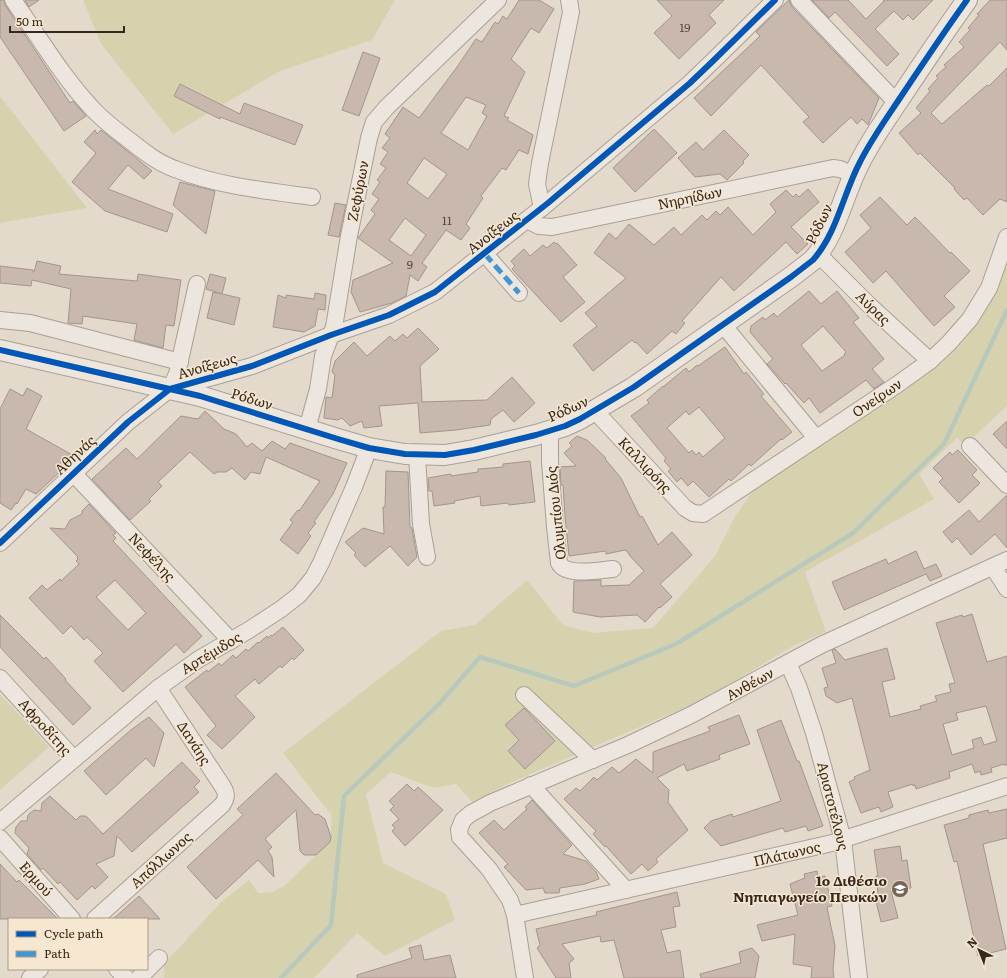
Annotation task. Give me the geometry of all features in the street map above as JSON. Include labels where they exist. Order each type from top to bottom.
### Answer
[{"type":"street","points":[[13,0],[70,81],[90,106],[108,124],[154,158],[175,169],[197,176],[242,186],[312,197]]},
{"type":"street","name":"Ζεφύρων","points":[[307,429],[318,389],[323,356],[335,320],[369,138],[374,122],[386,108],[498,0]]},
{"type":"street","points":[[542,208],[537,184],[540,162],[571,12],[569,0]]},
{"type":"street","name":"Ανοίξεως","points":[[170,389],[252,366],[331,335],[388,315],[435,292],[542,208],[695,78],[775,0]]},
{"type":"street","points":[[799,0],[897,103]]},
{"type":"street","name":"Ρόδων","points":[[0,350],[222,402],[369,448],[417,455],[445,455],[467,452],[550,431],[580,419],[634,387],[724,326],[800,271],[818,254],[828,237],[854,175],[873,139],[967,0]]},
{"type":"street","name":"Νηρηίδων","points":[[527,220],[539,226],[552,228],[821,170],[838,168],[854,175]]},
{"type":"street","name":"Ονείρων","points":[[698,515],[707,512],[930,361],[960,332],[981,302],[993,279],[1007,237]]},
{"type":"street","points":[[484,254],[519,293]]},
{"type":"street","name":"Αύρας","points":[[818,254],[871,308],[930,361]]},
{"type":"street","points":[[170,389],[176,378],[197,284]]},
{"type":"street","points":[[0,320],[30,323],[180,362]]},
{"type":"street","points":[[724,326],[816,438]]},
{"type":"street","name":"Αθηνάς","points":[[0,543],[128,422],[170,389]]},
{"type":"street","name":"Καλλιρόης","points":[[595,411],[681,504],[690,512],[698,515]]},
{"type":"street","name":"Ολυμπίου Διός","points":[[550,431],[554,511],[559,563],[562,567],[570,571],[613,569]]},
{"type":"street","points":[[970,446],[1007,485]]},
{"type":"street","name":"Αρτέμιδος","points":[[0,822],[158,688],[199,659],[288,605],[301,593],[313,578],[321,563],[345,509],[369,448]]},
{"type":"street","points":[[417,455],[421,524],[427,557]]},
{"type":"street","name":"Νεφέλης","points":[[73,473],[231,640]]},
{"type":"street","name":"Ανθέων","points":[[515,915],[510,900],[502,886],[461,839],[458,833],[460,825],[465,818],[490,803],[593,760],[691,715],[851,631],[1007,560]]},
{"type":"street","points":[[993,567],[1007,589]]},
{"type":"street","name":"Αριστοτέλους","points":[[788,663],[799,688],[814,733],[844,840],[860,978]]},
{"type":"street","name":"Αφροδίτης","points":[[0,678],[74,758]]},
{"type":"street","name":"Δανάης","points":[[158,688],[223,787],[226,793],[226,800]]},
{"type":"street","points":[[524,695],[593,760]]},
{"type":"street","points":[[531,785],[626,890]]},
{"type":"street","name":"Πλάτωνος","points":[[515,915],[844,840],[1007,786]]},
{"type":"street","name":"Απόλλωνος","points":[[96,918],[226,800]]},
{"type":"street","name":"Ερμού","points":[[0,838],[71,918]]},
{"type":"street","points":[[515,915],[525,978]]},
{"type":"street","points":[[148,969],[159,958]]},
{"type":"street","points":[[30,978],[39,970]]},
{"type":"street","points":[[119,970],[126,978]]},
{"type":"street","points":[[139,978],[147,970]]},
{"type":"shaded area","points":[[83,0],[395,0],[372,40],[280,71],[173,134],[101,44]]},
{"type":"shaded area","points":[[0,96],[87,208],[0,223]]},
{"type":"shaded area","points":[[1007,264],[1007,406],[965,445],[957,438],[919,474],[934,499],[805,572],[826,632],[793,646],[707,698],[512,782],[472,802],[456,784],[434,788],[391,772],[366,794],[383,863],[446,894],[455,920],[385,956],[357,933],[314,978],[164,978],[164,964],[221,902],[249,880],[258,893],[272,892],[284,886],[330,842],[332,816],[283,753],[441,631],[475,625],[527,580],[563,625],[593,633],[653,628],[715,556],[736,515],[758,483],[944,361],[964,341],[985,312]]},
{"type":"shaded area","points":[[0,694],[49,747],[0,790]]},
{"type":"building","points":[[0,0],[4,0],[5,5],[70,103],[73,101],[86,116],[64,131],[0,37]]},
{"type":"building","points":[[25,0],[39,0],[29,7]]},
{"type":"building","points":[[519,0],[539,0],[554,9],[539,33],[531,28],[511,59],[525,72],[504,116],[509,118],[507,120],[533,135],[528,154],[519,150],[506,170],[502,168],[481,196],[483,198],[466,224],[470,228],[461,240],[446,230],[422,263],[427,267],[418,281],[410,275],[406,296],[392,303],[360,312],[351,292],[353,280],[393,263],[358,238],[375,214],[371,210],[379,199],[372,194],[380,182],[377,180],[386,168],[380,164],[388,152],[382,148],[390,138],[385,134],[403,107],[419,118],[476,39],[482,42],[495,22],[498,24],[503,16],[507,19]],"holes":[[[466,97],[486,105],[482,113],[487,116],[468,150],[441,133]],[[424,158],[447,174],[428,199],[407,183]],[[405,218],[426,235],[411,256],[389,240]]]},
{"type":"building","points":[[657,0],[724,0],[709,15],[716,23],[679,59],[654,33],[672,16]]},
{"type":"building","points":[[789,0],[792,7],[879,98],[868,125],[862,119],[857,124],[851,117],[823,143],[803,122],[809,117],[761,65],[711,116],[694,98],[760,36],[756,32]]},
{"type":"building","points":[[812,0],[848,0],[866,19],[884,1],[883,0],[933,0],[913,20],[908,15],[903,20],[894,11],[875,29],[899,54],[887,66],[835,12],[829,18]]},
{"type":"building","points":[[990,0],[1007,0],[1007,50],[1000,42],[931,113],[942,124],[987,85],[989,86],[1007,68],[1007,202],[1000,199],[983,215],[967,198],[964,200],[954,189],[955,188],[920,153],[918,155],[899,133],[921,113],[916,108],[930,91],[928,89],[938,78],[936,76],[946,67],[944,65],[964,47],[959,42],[970,30],[968,28],[979,15],[977,14]]},
{"type":"building","points":[[363,52],[380,58],[359,116],[342,110]]},
{"type":"building","points":[[180,84],[240,114],[244,103],[303,125],[295,145],[220,117],[220,119],[174,96]]},
{"type":"building","points":[[654,129],[677,153],[635,192],[613,168]]},
{"type":"building","points":[[95,130],[97,134],[101,130],[152,171],[144,179],[128,165],[108,189],[173,214],[167,232],[105,211],[72,182],[96,153],[84,142]]},
{"type":"building","points":[[724,130],[749,155],[743,161],[744,163],[727,180],[720,174],[695,177],[678,158],[696,142],[703,150]]},
{"type":"building","points":[[180,182],[215,191],[206,234],[173,205]]},
{"type":"building","points":[[808,189],[819,202],[791,227],[808,244],[797,254],[786,242],[734,291],[721,277],[682,321],[685,323],[676,334],[672,331],[647,354],[636,342],[635,343],[632,340],[593,371],[573,345],[597,326],[585,313],[626,278],[594,253],[609,233],[616,239],[629,224],[654,245],[674,227],[681,235],[702,215],[707,220],[716,211],[720,215],[728,207],[753,235],[776,212],[770,204],[786,190],[793,197],[796,194],[799,197]]},
{"type":"building","points":[[880,197],[907,225],[915,217],[970,271],[944,296],[955,307],[934,326],[886,271],[873,283],[845,252],[871,228],[860,215]]},
{"type":"building","points":[[335,203],[346,205],[339,237],[328,235]]},
{"type":"building","points":[[554,242],[556,244],[557,243],[577,265],[563,277],[585,302],[561,322],[512,269],[515,266],[511,261],[524,249],[530,256],[543,245],[547,248]]},
{"type":"building","points":[[37,261],[61,266],[59,274],[137,281],[138,274],[181,280],[174,326],[166,325],[163,348],[134,340],[137,324],[83,316],[82,324],[68,323],[71,289],[32,280],[31,286],[0,283],[0,266],[33,270],[34,272]]},
{"type":"building","points":[[210,274],[226,278],[222,294],[206,289]]},
{"type":"building","points":[[809,291],[821,304],[837,291],[859,318],[853,322],[884,359],[872,369],[884,382],[874,389],[866,380],[820,413],[809,398],[804,403],[767,364],[773,359],[750,332],[751,326],[763,317],[765,320],[774,313],[777,317]],"holes":[[[823,326],[846,352],[844,354],[845,355],[822,371],[801,345]]]},
{"type":"building","points":[[213,292],[240,298],[234,325],[207,318]]},
{"type":"building","points":[[315,293],[326,295],[325,310],[318,309],[315,326],[304,332],[273,327],[278,295],[286,298],[286,295],[314,299]]},
{"type":"building","points":[[418,328],[439,349],[420,366],[422,402],[487,400],[512,377],[535,403],[514,422],[503,410],[491,419],[490,425],[420,433],[418,403],[379,406],[382,426],[364,428],[362,421],[350,426],[342,418],[337,420],[324,418],[326,397],[332,398],[335,375],[332,372],[335,361],[354,342],[367,356],[390,336],[395,341],[403,334],[407,338]]},
{"type":"building","points":[[725,347],[744,374],[746,372],[764,394],[761,396],[792,432],[782,440],[781,439],[751,466],[749,464],[731,481],[729,479],[709,497],[693,481],[688,486],[681,478],[677,482],[668,471],[671,469],[664,461],[666,458],[631,416],[649,403],[647,400],[686,368],[689,372],[697,365],[698,366]],"holes":[[[699,407],[725,438],[703,457],[699,452],[696,455],[692,450],[689,453],[667,428],[686,411],[689,415]]]},
{"type":"building","points":[[27,388],[42,396],[26,429],[76,457],[36,494],[26,489],[17,504],[16,503],[11,510],[0,503],[0,409],[10,389],[23,396]]},
{"type":"building","points":[[205,411],[224,429],[236,434],[247,447],[252,443],[262,451],[272,441],[285,449],[290,443],[347,463],[333,494],[314,522],[316,523],[308,533],[311,536],[298,554],[280,540],[293,522],[290,520],[298,510],[299,511],[320,481],[266,457],[260,474],[251,472],[245,480],[232,468],[226,472],[217,472],[214,474],[190,452],[158,482],[162,486],[149,499],[151,501],[130,520],[92,479],[126,448],[137,459],[181,416],[198,419]]},
{"type":"building","points":[[1007,421],[1007,449],[993,434]]},
{"type":"building","points":[[577,436],[587,440],[606,458],[605,459],[621,478],[640,517],[642,516],[658,545],[672,532],[692,555],[660,584],[672,597],[660,608],[659,607],[645,622],[637,615],[600,617],[573,612],[574,581],[601,580],[601,586],[629,585],[644,571],[625,550],[606,554],[606,551],[569,556],[560,467],[576,466],[564,453],[572,446],[569,443]]},
{"type":"building","points":[[958,450],[977,470],[972,475],[980,483],[959,503],[939,482],[943,478],[933,468],[950,452],[952,455]]},
{"type":"building","points":[[530,461],[535,502],[481,506],[480,496],[454,501],[455,503],[434,506],[432,491],[429,491],[428,478],[451,474],[451,476],[478,472],[478,469],[503,467],[503,464]]},
{"type":"building","points":[[386,471],[408,472],[410,527],[412,528],[417,557],[408,566],[390,546],[365,567],[354,555],[356,553],[345,542],[363,528],[384,534],[383,507],[385,507]]},
{"type":"building","points":[[1007,495],[1007,548],[995,534],[971,555],[957,538],[952,543],[943,532],[969,510],[979,522]]},
{"type":"building","points":[[89,504],[116,533],[113,535],[116,538],[113,541],[202,636],[184,653],[176,644],[123,692],[94,661],[103,653],[87,637],[84,640],[71,626],[63,634],[29,598],[42,585],[47,590],[60,579],[61,581],[79,564],[76,561],[78,557],[50,528],[65,529],[70,520],[82,514],[82,511]],"holes":[[[115,580],[146,613],[128,630],[96,597]]]},
{"type":"building","points":[[916,551],[924,569],[936,564],[942,576],[930,581],[926,574],[844,610],[832,582],[886,559],[888,564]]},
{"type":"building","points":[[972,614],[987,662],[1007,656],[1007,765],[1004,764],[991,768],[992,772],[981,775],[980,771],[975,773],[972,764],[949,772],[950,778],[916,789],[915,785],[913,786],[913,784],[888,792],[893,807],[881,812],[879,807],[861,813],[849,782],[855,779],[854,777],[870,770],[852,698],[837,703],[826,696],[824,688],[828,687],[822,668],[836,663],[832,650],[835,649],[845,660],[887,648],[895,679],[882,682],[890,717],[921,709],[920,706],[937,701],[935,696],[951,692],[949,684],[955,683],[936,623],[962,615],[963,617]],"holes":[[[986,706],[997,741],[984,745],[981,737],[972,740],[974,748],[952,755],[943,724],[958,720],[956,713]]]},
{"type":"building","points":[[0,615],[44,659],[46,657],[91,708],[73,725],[0,647]]},
{"type":"building","points":[[283,627],[304,650],[294,660],[292,658],[282,668],[280,666],[259,684],[255,679],[235,696],[255,717],[222,749],[207,735],[216,726],[185,687],[207,670],[208,672],[219,663],[221,666],[233,655],[236,658],[246,649],[248,651],[258,642],[259,643],[267,636],[268,638],[271,635],[272,636]]},
{"type":"building","points":[[524,708],[555,741],[525,769],[508,751],[519,740],[505,725]]},
{"type":"building","points":[[739,715],[750,744],[719,755],[720,759],[687,771],[684,764],[657,778],[669,790],[668,802],[688,830],[656,859],[658,862],[648,871],[642,864],[631,874],[593,834],[596,831],[564,799],[576,788],[580,791],[594,777],[597,780],[612,767],[619,773],[636,759],[653,773],[653,752],[710,731],[708,727]]},
{"type":"building","points":[[149,717],[164,733],[154,767],[146,758],[106,795],[84,771],[132,729]]},
{"type":"building","points":[[781,720],[797,761],[799,761],[823,826],[808,831],[806,826],[785,832],[783,828],[721,846],[704,828],[711,821],[732,814],[733,817],[781,801],[757,730]]},
{"type":"building","points":[[182,762],[200,781],[194,787],[199,792],[132,852],[117,836],[114,856],[96,864],[108,877],[95,889],[92,886],[77,900],[60,882],[58,884],[43,868],[41,870],[27,854],[29,848],[15,833],[16,827],[21,821],[27,821],[28,815],[34,810],[41,811],[42,803],[50,796],[76,820],[80,816],[86,816],[103,834]]},
{"type":"building","points":[[276,773],[315,815],[318,814],[325,819],[331,837],[330,842],[316,855],[304,855],[300,851],[296,810],[265,839],[272,847],[268,851],[272,857],[274,877],[258,860],[216,899],[187,867],[243,815],[237,809]]},
{"type":"building","points":[[407,784],[414,791],[418,787],[443,810],[405,846],[392,831],[395,828],[392,825],[399,819],[390,810],[394,806],[389,801]]},
{"type":"building","points":[[532,800],[572,845],[563,854],[586,861],[596,872],[599,879],[585,884],[560,888],[559,893],[545,893],[543,888],[526,890],[504,867],[508,864],[479,833],[494,820],[504,830],[527,809],[525,807]]},
{"type":"building","points":[[1007,809],[1007,838],[983,844],[1006,949],[978,956],[957,861],[954,862],[944,825],[969,818],[969,815],[988,810],[989,813]]},
{"type":"building","points":[[900,846],[902,861],[907,860],[911,888],[891,891],[898,918],[881,922],[876,901],[879,901],[876,876],[878,876],[874,850]]},
{"type":"building","points":[[0,864],[17,882],[19,880],[57,918],[8,918],[0,919]]},
{"type":"building","points":[[817,871],[818,877],[825,876],[832,906],[827,907],[835,946],[833,971],[834,978],[811,978],[812,967],[793,964],[795,934],[762,941],[757,925],[798,915],[790,884],[805,878],[804,874]]},
{"type":"building","points":[[677,892],[680,906],[673,907],[676,927],[661,930],[667,953],[680,950],[684,978],[624,978],[614,940],[601,942],[600,936],[562,944],[574,959],[569,963],[571,978],[556,978],[537,948],[540,945],[536,929],[597,915],[596,912]]},
{"type":"building","points":[[139,896],[160,919],[148,918],[114,918]]},
{"type":"building","points":[[421,945],[424,960],[450,955],[456,978],[357,978],[357,975],[412,958],[409,948]]},
{"type":"building","points":[[752,948],[759,956],[755,978],[701,978],[700,974],[741,963],[739,952]]},
{"type":"waterway","points":[[281,978],[331,925],[344,796],[438,705],[480,657],[574,686],[676,644],[853,533],[944,444],[1007,310]]},
{"type":"marked path","points":[[485,254],[519,293]]},
{"type":"cycle path","points":[[0,543],[128,422],[170,389],[252,366],[331,335],[389,315],[435,292],[548,203],[690,83],[775,0]]},
{"type":"cycle path","points":[[0,350],[200,396],[369,448],[405,454],[445,455],[474,450],[536,435],[565,426],[580,419],[634,387],[813,260],[828,238],[834,226],[854,174],[869,146],[967,0]]},
{"type":"place","name":"1ο Διθέσιο Νηπιαγωγείο Πευκών","points":[[900,889]]}]
